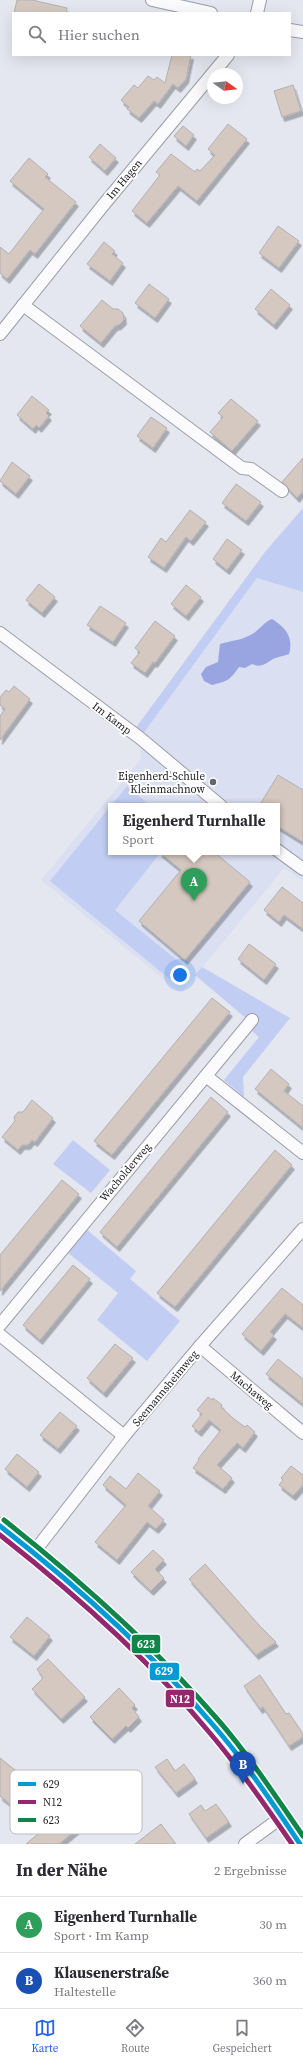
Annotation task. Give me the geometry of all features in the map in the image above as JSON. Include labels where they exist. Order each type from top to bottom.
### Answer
[{"type":"main road","points":[[0,1526],[34,1552],[141,1650],[214,1727],[282,1816],[300,1844]]},
{"type":"street","points":[[152,0],[206,12]]},
{"type":"street","points":[[257,12],[260,0]]},
{"type":"street","points":[[291,30],[303,32]]},
{"type":"street","name":"Im Hagen","points":[[0,334],[105,203],[227,56]]},
{"type":"street","points":[[23,305],[242,468],[251,469],[282,491]]},
{"type":"street","name":"Im Kamp","points":[[0,633],[140,738],[196,787],[217,803]]},
{"type":"street","points":[[280,852],[303,869]]},
{"type":"street","name":"Wacholderweg","points":[[0,1325],[252,1020]]},
{"type":"street","points":[[206,1076],[303,1154]]},
{"type":"street","name":"Seemannsheimweg","points":[[34,1552],[124,1436],[200,1346],[303,1229]]},
{"type":"street","points":[[0,1335],[124,1436]]},
{"type":"street","name":"Machaweg","points":[[200,1346],[303,1433]]},
{"type":"street","points":[[245,1844],[282,1816]]},
{"type":"shaded area","points":[[303,508],[303,592],[257,578],[140,738],[132,733],[265,552]]},
{"type":"shaded area","name":"Eigenherd-Schule Kleinmachnow","points":[[257,578],[303,592],[303,881],[284,868],[181,993],[41,880],[141,759],[140,738]]},
{"type":"shaded area","points":[[272,619],[281,625],[287,633],[290,642],[289,654],[275,658],[263,665],[258,666],[252,664],[245,668],[239,667],[231,677],[222,682],[212,685],[204,681],[201,674],[206,667],[218,662],[220,644],[249,636]]},
{"type":"shaded area","points":[[127,786],[147,803],[113,803]]},
{"type":"shaded area","points":[[108,809],[108,855],[159,855],[115,910],[183,965],[171,980],[50,881]]},
{"type":"shaded area","points":[[202,967],[290,1018],[243,1077],[244,1097],[224,1080],[259,1037],[251,1030],[254,1025],[195,975]]},
{"type":"shaded area","points":[[73,1140],[110,1170],[91,1193],[53,1164]]},
{"type":"shaded area","points":[[86,1229],[136,1271],[130,1279],[180,1321],[147,1361],[97,1320],[118,1293],[67,1252]]},
{"type":"building","points":[[17,0],[32,0],[67,8],[66,12],[14,12]]},
{"type":"building","points":[[172,56],[191,56],[186,79],[178,88],[173,84],[158,104],[154,101],[139,118],[127,109],[129,107],[121,100],[134,85],[138,88],[148,76],[154,80],[157,77],[165,83]]},
{"type":"building","points":[[293,85],[301,111],[282,117],[274,91]]},
{"type":"building","points":[[228,124],[247,139],[197,201],[178,186],[147,223],[132,211],[160,175],[156,172],[171,154],[195,172],[197,169],[200,171],[215,155],[208,149]]},
{"type":"building","points":[[183,126],[194,135],[186,146],[174,136]]},
{"type":"building","points":[[100,144],[116,158],[105,171],[89,157]]},
{"type":"building","points":[[29,158],[48,174],[45,177],[76,202],[35,254],[30,250],[7,279],[0,273],[0,247],[9,254],[44,209],[10,181]]},
{"type":"building","points":[[278,226],[299,241],[279,268],[259,253]]},
{"type":"building","points":[[104,242],[115,251],[112,254],[123,263],[110,281],[87,264]]},
{"type":"building","points":[[149,284],[169,299],[155,318],[135,303]]},
{"type":"building","points":[[271,289],[290,305],[274,325],[255,309]]},
{"type":"building","points":[[102,300],[113,309],[118,309],[123,313],[124,320],[119,325],[115,326],[101,343],[80,326]]},
{"type":"building","points":[[32,396],[49,410],[46,413],[49,416],[39,428],[36,425],[33,429],[17,415]]},
{"type":"building","points":[[231,399],[258,421],[232,451],[210,432],[223,417],[218,413]]},
{"type":"building","points":[[151,417],[167,428],[153,448],[137,436]]},
{"type":"building","points":[[303,458],[303,491],[297,498],[282,482]]},
{"type":"building","points":[[12,462],[30,476],[16,494],[0,481]]},
{"type":"building","points":[[236,484],[261,502],[246,521],[222,503]]},
{"type":"building","points":[[190,510],[206,522],[191,541],[186,537],[164,568],[148,557],[161,538],[166,542]]},
{"type":"building","points":[[227,539],[242,550],[227,570],[213,559]]},
{"type":"building","points":[[39,584],[55,597],[42,613],[26,600]]},
{"type":"building","points":[[186,585],[201,597],[186,616],[171,604]]},
{"type":"building","points":[[100,606],[126,623],[113,642],[87,625]]},
{"type":"building","points":[[155,621],[175,636],[155,663],[153,662],[145,673],[131,663],[140,652],[135,648]]},
{"type":"building","points":[[14,686],[30,699],[0,740],[0,716],[5,709],[0,705],[0,697],[6,690],[9,692]]},
{"type":"building","points":[[278,775],[303,790],[303,842],[280,828],[280,803],[261,803]]},
{"type":"building","points":[[163,855],[218,855],[250,882],[185,960],[139,921],[181,870]]},
{"type":"building","points":[[282,887],[303,903],[303,929],[284,915],[279,922],[264,910]]},
{"type":"building","points":[[249,944],[276,964],[264,980],[238,959]]},
{"type":"building","points":[[212,998],[230,1012],[112,1155],[94,1141]]},
{"type":"building","points":[[271,1069],[289,1084],[284,1091],[303,1106],[303,1128],[255,1089]]},
{"type":"building","points":[[211,1097],[228,1112],[117,1247],[100,1232]]},
{"type":"building","points":[[32,1100],[53,1118],[35,1142],[32,1140],[28,1145],[22,1145],[18,1150],[2,1137],[15,1121],[14,1117],[18,1112],[23,1112]]},
{"type":"building","points":[[275,1150],[292,1165],[175,1307],[157,1293]]},
{"type":"building","points":[[62,1180],[79,1194],[0,1291],[0,1255]]},
{"type":"building","points":[[73,1265],[90,1279],[40,1340],[23,1325]]},
{"type":"building","points":[[282,1288],[303,1305],[303,1328],[285,1314],[270,1332],[274,1335],[261,1351],[242,1334]]},
{"type":"building","points":[[115,1344],[133,1358],[104,1393],[87,1378]]},
{"type":"building","points":[[278,1359],[303,1379],[303,1404],[266,1374]]},
{"type":"building","points":[[208,1397],[212,1400],[213,1398],[222,1405],[221,1407],[234,1419],[245,1427],[247,1425],[255,1432],[243,1448],[237,1443],[217,1465],[232,1478],[223,1489],[193,1468],[199,1460],[198,1459],[221,1430],[209,1420],[199,1432],[192,1426],[202,1414],[197,1410]]},
{"type":"building","points":[[60,1412],[77,1426],[58,1449],[40,1435]]},
{"type":"building","points":[[17,1454],[39,1472],[27,1487],[5,1469]]},
{"type":"building","points":[[291,1466],[303,1475],[303,1485],[293,1496],[279,1485],[283,1480],[281,1478]]},
{"type":"building","points":[[138,1473],[160,1491],[148,1506],[164,1520],[156,1529],[147,1522],[117,1560],[95,1542],[126,1505],[103,1485],[110,1476],[126,1489]]},
{"type":"building","points":[[153,1550],[164,1560],[155,1569],[164,1578],[151,1591],[131,1572]]},
{"type":"building","points":[[205,1564],[276,1642],[256,1655],[189,1579]]},
{"type":"building","points":[[27,1617],[50,1636],[34,1656],[10,1637]]},
{"type":"building","points":[[48,1659],[85,1697],[61,1719],[32,1689],[43,1678],[37,1669]]},
{"type":"building","points":[[260,1675],[286,1714],[289,1713],[303,1734],[303,1737],[289,1746],[263,1707],[260,1709],[244,1686]]},
{"type":"building","points":[[119,1688],[135,1705],[132,1708],[139,1717],[128,1728],[126,1726],[112,1739],[90,1717]]},
{"type":"building","points":[[0,1758],[15,1770],[10,1770],[10,1804],[0,1796]]},
{"type":"building","points":[[167,1759],[175,1771],[184,1764],[195,1779],[176,1793],[155,1767]]},
{"type":"building","points":[[216,1804],[229,1822],[206,1838],[189,1814],[201,1805],[205,1811]]},
{"type":"building","points":[[161,1824],[176,1844],[135,1844]]},
{"type":"building","points":[[38,1834],[71,1834],[59,1844],[26,1844]]},
{"type":"transit line","name":"623","points":[[4,1520],[89,1591],[143,1641],[195,1694],[241,1749],[303,1836]]},
{"type":"transit line","name":"629","points":[[0,1526],[85,1596],[165,1672],[237,1754],[300,1844]]},
{"type":"transit line","name":"N12","points":[[0,1535],[56,1580],[110,1628],[161,1678],[186,1705],[231,1759],[292,1844]]},
{"type":"place","name":"Eigenherd-Schule Kleinmachnow","points":[[213,782]]},
{"type":"place","name":"Eigenherd Turnhalle","points":[[194,901]]},
{"type":"place","name":"Klausenerstraße","points":[[243,1784]]}]
